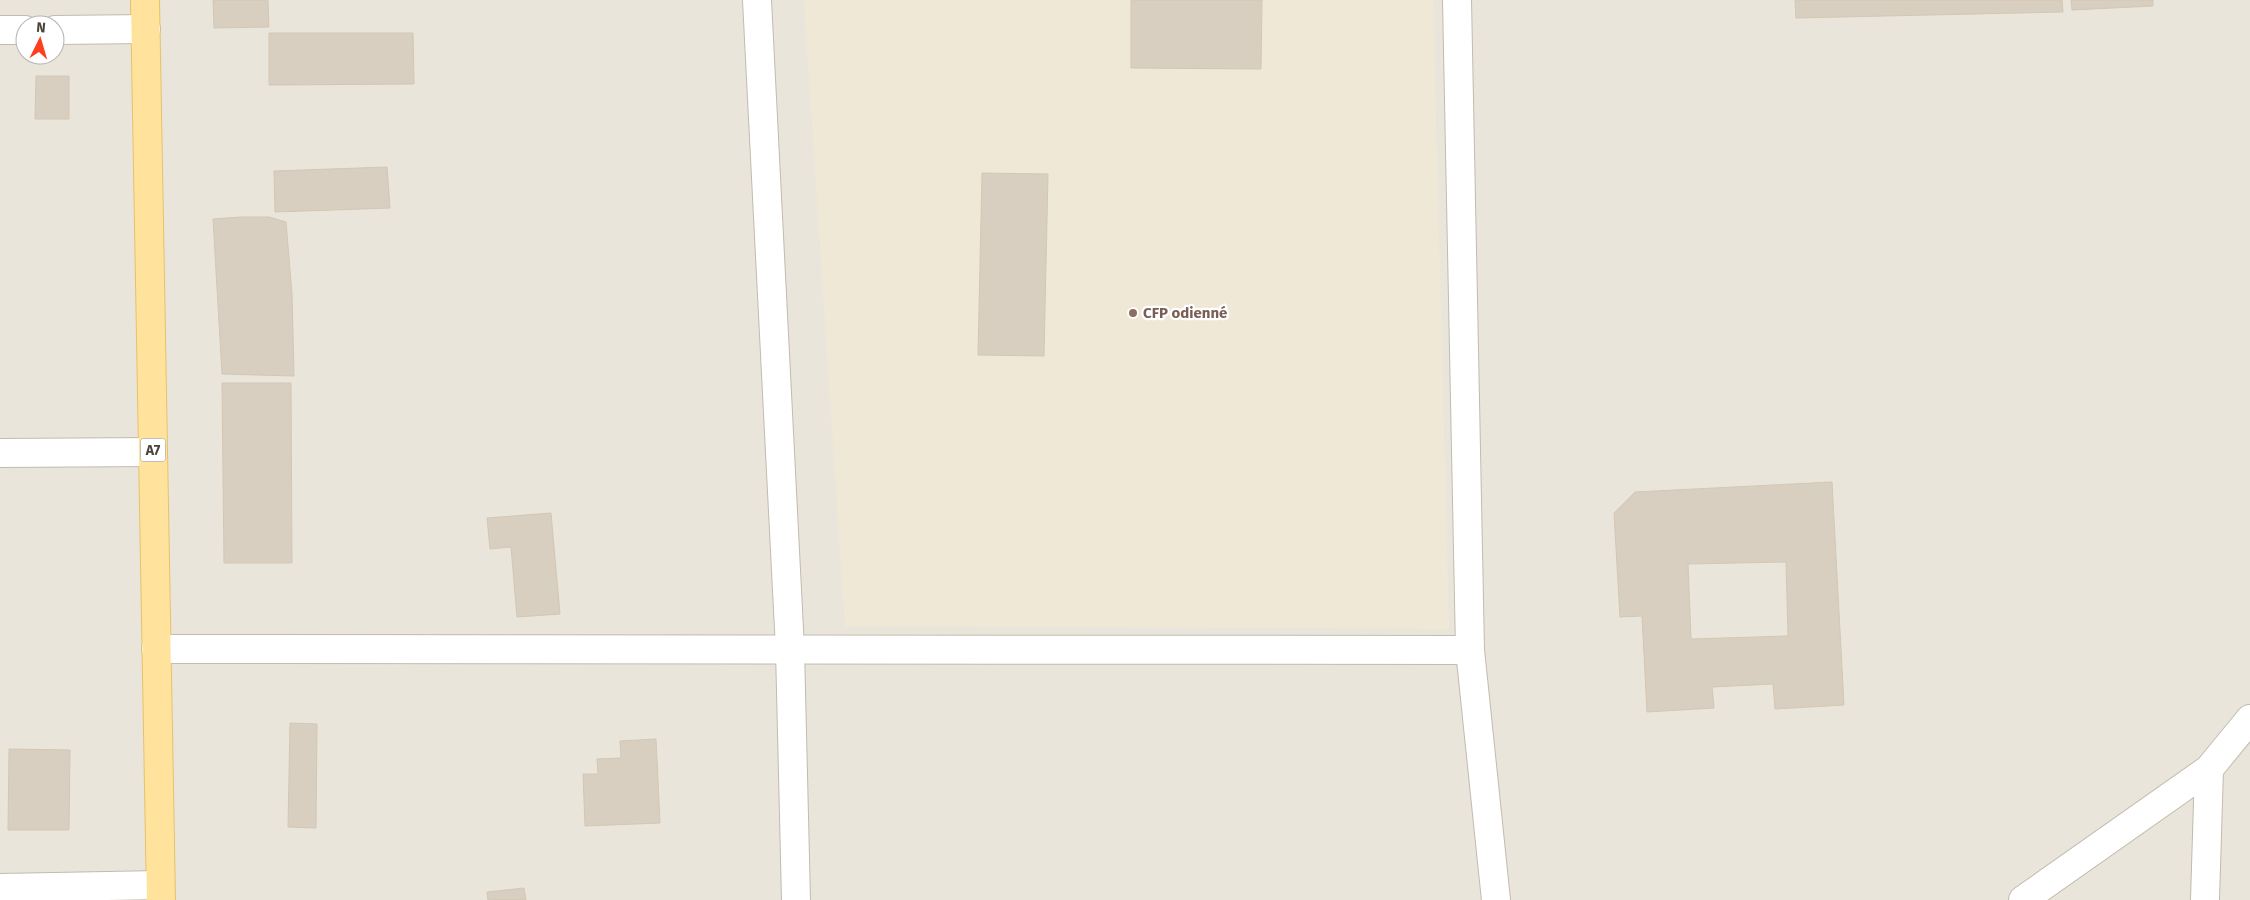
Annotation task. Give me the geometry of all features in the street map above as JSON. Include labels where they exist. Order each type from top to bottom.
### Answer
[{"type":"main road","name":"A7","points":[[145,0],[160,892]]},
{"type":"street","points":[[757,0],[790,649],[796,900]]},
{"type":"street","points":[[1457,0],[1470,650],[1496,900]]},
{"type":"street","points":[[65,30],[146,29]]},
{"type":"street","points":[[0,30],[15,30]]},
{"type":"street","points":[[0,453],[153,452]]},
{"type":"street","points":[[156,649],[1470,650]]},
{"type":"street","points":[[2023,900],[2209,769],[2250,720]]},
{"type":"street","points":[[2205,900],[2209,769]]},
{"type":"street","points":[[0,888],[160,892]]},
{"type":"shaded area","points":[[0,0],[2250,0],[2250,900],[0,900]]},
{"type":"shaded area","name":"CFP odienné","points":[[804,0],[1433,0],[1449,629],[845,626]]},
{"type":"building","points":[[213,0],[268,0],[269,27],[214,28]]},
{"type":"building","points":[[1131,0],[1262,0],[1261,69],[1131,68]]},
{"type":"building","points":[[1795,0],[2062,0],[2063,12],[1796,18]]},
{"type":"building","points":[[2071,0],[2153,0],[2153,6],[2072,10]]},
{"type":"building","points":[[269,33],[413,33],[414,84],[269,85]]},
{"type":"building","points":[[36,76],[69,76],[69,119],[35,119]]},
{"type":"building","points":[[387,167],[390,208],[275,212],[274,171]]},
{"type":"building","points":[[982,173],[1048,174],[1044,356],[978,355]]},
{"type":"building","points":[[269,217],[286,222],[292,294],[294,376],[222,374],[213,219]]},
{"type":"building","points":[[222,383],[291,383],[292,563],[224,563]]},
{"type":"building","points":[[1832,482],[1844,705],[1775,709],[1773,684],[1712,687],[1714,708],[1647,712],[1642,616],[1620,617],[1614,513],[1635,492]],"holes":[[[1786,562],[1788,636],[1691,639],[1688,564]]]},
{"type":"building","points":[[551,513],[560,614],[517,617],[511,547],[490,549],[487,518]]},
{"type":"building","points":[[290,723],[317,724],[316,828],[288,827]]},
{"type":"building","points":[[656,739],[660,823],[585,826],[583,774],[598,774],[597,759],[621,758],[620,741]]},
{"type":"building","points":[[9,749],[70,750],[69,830],[8,830]]},
{"type":"building","points":[[524,888],[526,900],[488,900],[487,892]]},
{"type":"place","name":"CFP odienné","points":[[1133,313]]}]
